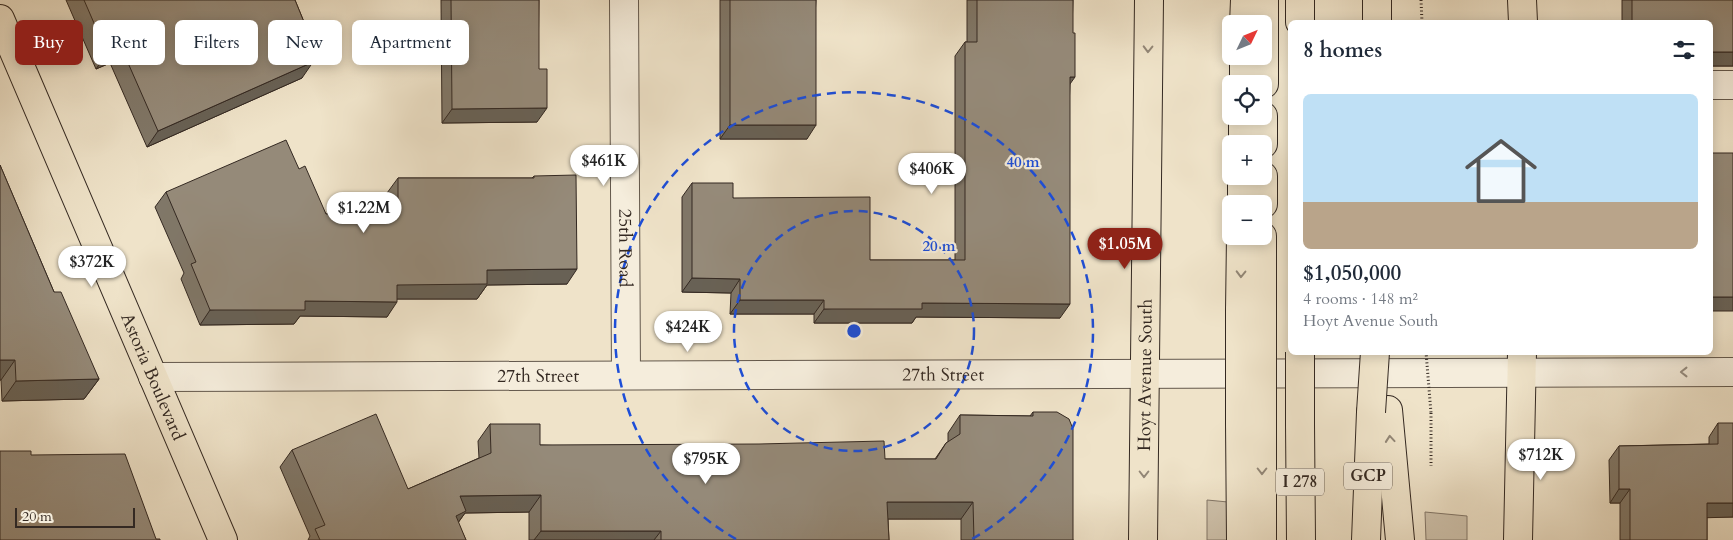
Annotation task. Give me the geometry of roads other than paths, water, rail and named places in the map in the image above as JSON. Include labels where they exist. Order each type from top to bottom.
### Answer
[{"type":"main road","name":"Hoyt Avenue South","points":[[1143,540],[1149,0]]},
{"type":"main road","points":[[1244,15],[1245,0]]},
{"type":"main road","points":[[1264,0],[1264,75]]},
{"type":"main road","points":[[1300,0],[1300,20]]},
{"type":"main road","points":[[1377,0],[1377,20]]},
{"type":"main road","points":[[1522,0],[1523,20]]},
{"type":"main road","name":"Astoria Boulevard","points":[[0,19],[223,540]]},
{"type":"main road","points":[[1241,540],[1251,423],[1251,311],[1242,245]]},
{"type":"main road","points":[[1251,311],[1261,245]]},
{"type":"main road","name":"I 278","points":[[1300,355],[1300,540]]},
{"type":"main road","name":"GCP","points":[[1366,540],[1379,411],[1375,355]]},
{"type":"main road","points":[[1382,355],[1379,411],[1400,540]]},
{"type":"main road","points":[[1518,540],[1522,362]]},
{"type":"main road","points":[[1251,423],[1262,540]]},
{"type":"street","name":"25th Road","points":[[624,0],[626,375]]},
{"type":"street","points":[[1713,85],[1733,85]]},
{"type":"street","name":"27th Street","points":[[153,377],[1145,373],[1522,362],[1733,372]]}]
